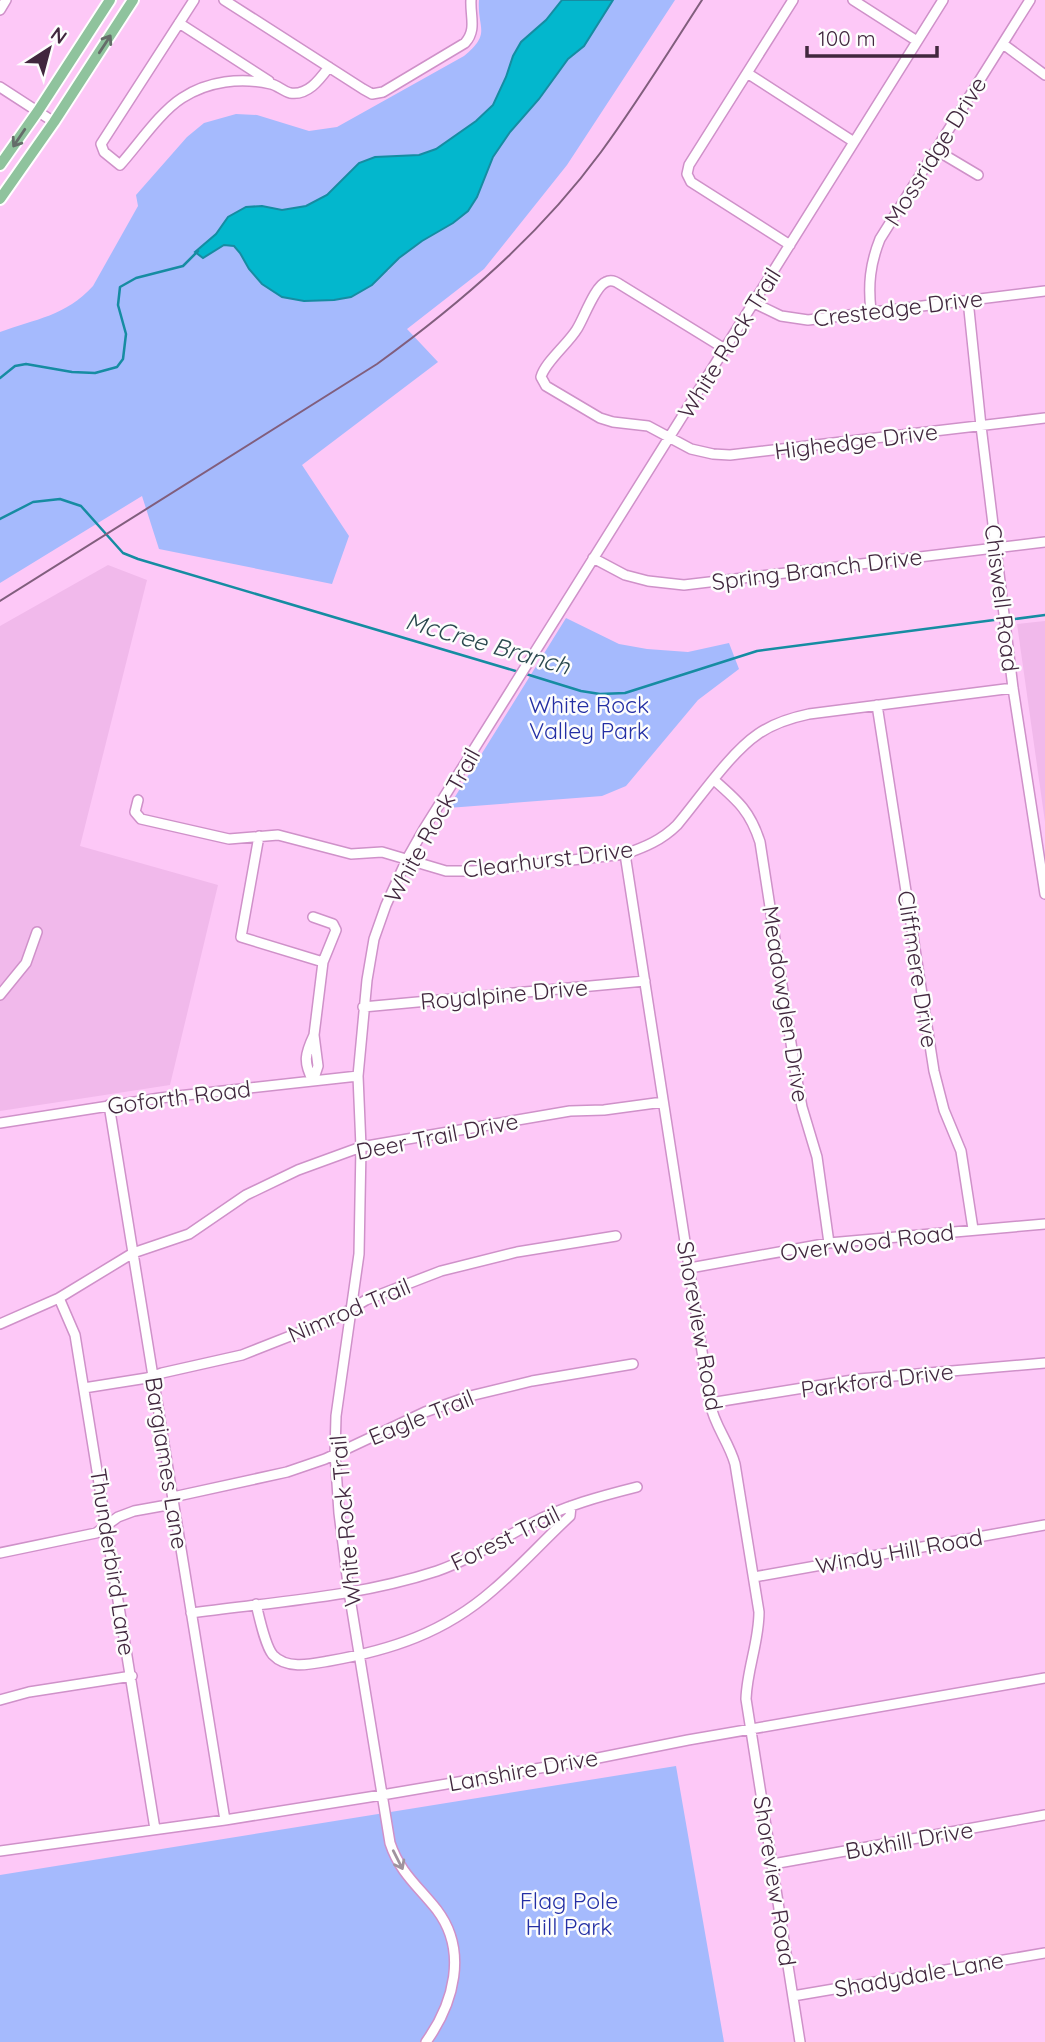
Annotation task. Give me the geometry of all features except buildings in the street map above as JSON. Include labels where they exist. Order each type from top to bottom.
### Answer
[{"type":"main road","points":[[0,165],[110,0]]},
{"type":"main road","points":[[0,199],[54,122],[133,0]]},
{"type":"street","points":[[0,10],[6,0]]},
{"type":"street","points":[[194,0],[101,144],[104,152],[120,165],[165,112],[183,97],[215,84],[236,80],[275,85]]},
{"type":"street","points":[[224,0],[372,93],[383,92],[465,43],[473,30],[471,0]]},
{"type":"street","points":[[790,245],[691,182],[687,174],[689,165],[793,0]]},
{"type":"street","points":[[853,0],[917,41]]},
{"type":"street","name":"White Rock Trail","points":[[426,2042],[448,2001],[454,1977],[455,1952],[446,1925],[438,1911],[409,1879],[394,1854],[387,1832],[349,1592],[335,1453],[336,1416],[359,1254],[361,1147],[358,1076],[363,1007],[378,927],[407,859],[430,819],[943,0]]},
{"type":"street","name":"Mossridge Drive","points":[[871,311],[869,281],[873,255],[880,239],[1030,0]]},
{"type":"street","points":[[179,23],[290,93],[315,85],[329,68]]},
{"type":"street","points":[[1003,44],[1045,75]]},
{"type":"street","points":[[747,73],[854,142]]},
{"type":"street","points":[[0,87],[54,122]]},
{"type":"street","points":[[936,150],[978,176]]},
{"type":"street","name":"Highedge Drive","points":[[724,349],[613,281],[605,282],[598,288],[577,329],[555,358],[543,368],[541,377],[546,386],[613,422],[648,426],[691,449],[713,454],[730,455],[1045,418]]},
{"type":"street","name":"Crestedge Drive","points":[[754,303],[781,316],[808,320],[1045,290]]},
{"type":"street","name":"Chiswell Road","points":[[968,300],[1013,688],[1045,894]]},
{"type":"street","name":"Spring Branch Drive","points":[[593,558],[625,575],[684,585],[1045,542]]},
{"type":"street","name":"Clearhurst Drive","points":[[138,800],[135,812],[141,819],[229,839],[278,835],[351,854],[382,852],[446,871],[625,854],[667,835],[743,746],[787,719],[1013,688]]},
{"type":"street","name":"Cliffmere Drive","points":[[877,705],[934,1071],[944,1110],[961,1151],[972,1229]]},
{"type":"street","name":"Meadowglen Drive","points":[[714,780],[740,803],[750,816],[761,842],[795,1069],[802,1107],[817,1157],[829,1243]]},
{"type":"street","points":[[258,836],[241,937],[323,962]]},
{"type":"street","name":"Shoreview Road","points":[[625,854],[710,1403],[735,1464],[754,1577],[759,1628],[746,1699],[800,2042]]},
{"type":"street","points":[[313,917],[333,924],[336,930],[323,962],[314,1035],[306,1051],[306,1068],[313,1081]]},
{"type":"street","points":[[0,995],[26,963],[37,932]]},
{"type":"street","name":"Royalpine Drive","points":[[363,1007],[645,981]]},
{"type":"street","name":"Goforth Road","points":[[0,1124],[109,1105],[358,1076]]},
{"type":"street","name":"Deer Trail Drive","points":[[0,1324],[60,1298],[133,1253],[188,1234],[246,1195],[273,1181],[361,1147],[570,1111],[604,1110],[663,1102]]},
{"type":"street","name":"Bargiames Lane","points":[[109,1105],[225,1820]]},
{"type":"street","name":"Overwood Road","points":[[690,1268],[829,1243],[1045,1224]]},
{"type":"street","name":"Nimrod Trail","points":[[84,1388],[153,1376],[242,1355],[336,1318],[366,1300],[484,1259],[616,1236]]},
{"type":"street","name":"Thunderbird Lane","points":[[60,1298],[75,1335],[155,1829]]},
{"type":"street","name":"Parkford Drive","points":[[710,1403],[859,1379],[1045,1363]]},
{"type":"street","name":"Eagle Trail","points":[[0,1553],[96,1533],[118,1517],[134,1511],[287,1472],[325,1459],[425,1412],[470,1396],[532,1381],[633,1364]]},
{"type":"street","name":"Forest Trail","points":[[191,1613],[349,1592],[435,1571],[462,1561],[533,1522],[571,1506],[637,1487]]},
{"type":"street","name":"Forest Trail","points":[[256,1604],[273,1655],[286,1662],[303,1666],[396,1646],[428,1632],[493,1590],[570,1516],[571,1506]]},
{"type":"street","name":"Windy Hill Road","points":[[754,1577],[1045,1525]]},
{"type":"street","points":[[0,1700],[29,1692],[132,1676]]},
{"type":"street","name":"Lanshire Drive","points":[[0,1851],[225,1820],[1045,1678]]},
{"type":"street","name":"Buxhill Drive","points":[[772,1864],[1045,1815]]},
{"type":"street","name":"Shadydale Lane","points":[[793,1996],[1045,1953]]},
{"type":"shaded area","points":[[562,0],[613,0],[584,46],[568,59],[539,99],[510,132],[493,157],[477,197],[468,211],[399,258],[372,285],[351,297],[334,300],[304,301],[282,297],[262,284],[234,246],[224,245],[203,258],[195,252],[216,234],[228,217],[246,207],[262,206],[282,210],[306,206],[327,195],[359,163],[375,157],[419,155],[436,149],[476,121],[493,105],[521,42],[546,20]]},
{"type":"shaded area","points":[[108,565],[147,580],[80,846],[218,885],[170,1085],[0,1111],[0,626]]},
{"type":"shaded area","points":[[1045,621],[1045,822],[1017,624]]},
{"type":"green space","points":[[479,0],[562,0],[546,20],[521,42],[493,105],[476,121],[436,149],[419,155],[403,155],[359,163],[327,195],[306,206],[282,210],[262,206],[228,217],[216,234],[196,252],[203,257],[224,245],[234,246],[249,269],[388,271],[398,258],[468,211],[477,197],[493,157],[510,132],[539,99],[568,59],[584,46],[613,0],[675,0],[567,165],[484,269],[407,329],[438,362],[302,465],[349,536],[332,584],[159,549],[142,496],[0,583],[0,332],[61,310],[93,286],[138,206],[136,195],[187,137],[204,123],[236,114],[257,115],[309,131],[337,127],[464,56],[473,48],[481,36]]},
{"type":"green space","name":"White Rock Valley Park","points":[[566,618],[619,644],[647,649],[688,652],[729,643],[739,669],[698,700],[626,786],[602,796],[448,808]]},
{"type":"green space","name":"Flag Pole Hill Park","points":[[676,1766],[724,2042],[0,2042],[0,1875]]},
{"type":"waterway","points":[[0,378],[15,366],[26,364],[95,373],[117,367],[123,359],[126,334],[118,305],[120,287],[136,278],[183,266],[198,251]]},
{"type":"waterway","name":"McCree Branch","points":[[0,519],[33,502],[60,499],[81,506],[123,553],[138,559],[519,672]]},
{"type":"waterway","name":"McCree Branch","points":[[1015,619],[1045,615]]},
{"type":"waterway","name":"McCree Branch","points":[[526,674],[581,691],[600,694],[625,693],[757,651],[994,620]]},
{"type":"tram line","points":[[0,601],[377,364],[469,292],[552,212],[601,152],[702,0]]}]
